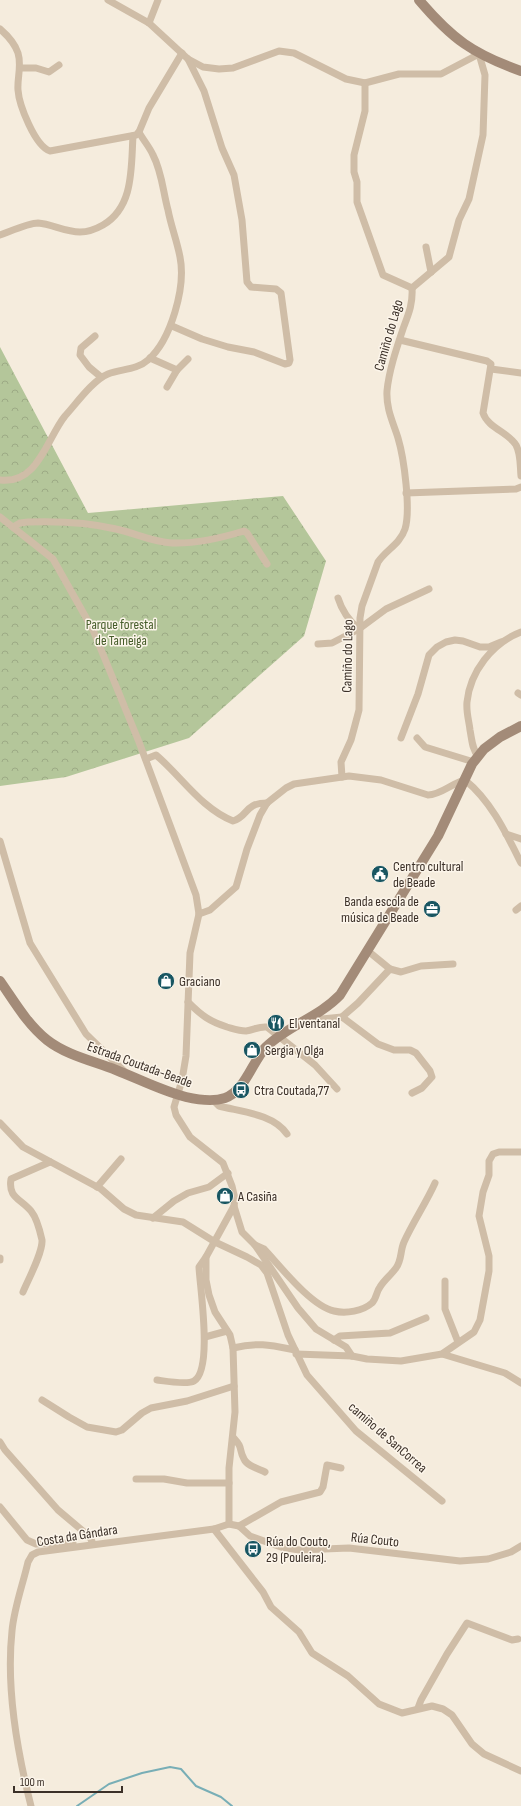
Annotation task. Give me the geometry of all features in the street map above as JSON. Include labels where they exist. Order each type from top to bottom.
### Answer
[{"type":"street","points":[[108,0],[149,23],[188,59],[203,67],[219,69],[233,68],[279,51],[294,53],[346,79],[365,83],[399,74],[441,74],[479,54]]},
{"type":"street","points":[[149,23],[158,0]]},
{"type":"street","points":[[419,0],[450,34],[479,54],[521,71]]},
{"type":"street","points":[[0,29],[7,36],[18,53],[20,68],[18,81],[20,101],[34,134],[45,149],[50,151],[132,136],[139,132],[149,108],[182,53]]},
{"type":"street","points":[[365,83],[365,111],[354,155],[354,172],[357,182],[356,202],[383,275],[412,288],[449,257],[459,220],[468,199],[483,135],[485,74],[479,54]]},
{"type":"street","points":[[172,326],[202,339],[228,347],[254,352],[285,364],[290,360],[281,293],[276,289],[252,287],[246,282],[243,226],[234,175],[222,148],[204,90],[188,59]]},
{"type":"street","points":[[20,68],[36,68],[48,72],[59,65]]},
{"type":"street","points":[[0,480],[20,476],[37,462],[62,420],[101,377],[134,368],[150,358],[172,326],[180,289],[180,258],[154,155],[139,132]]},
{"type":"street","points":[[0,235],[35,223],[81,232],[97,229],[108,223],[122,208],[126,201],[131,170],[132,136]]},
{"type":"street","points":[[426,247],[430,272]]},
{"type":"street","name":"Camiño do Lago","points":[[342,777],[341,762],[352,740],[359,710],[359,629],[362,606],[378,562],[382,556],[399,541],[405,529],[407,513],[402,454],[398,437],[389,414],[387,405],[387,391],[391,368],[411,306],[412,288]]},
{"type":"street","points":[[95,336],[85,342],[81,348],[80,355],[89,367],[101,377]]},
{"type":"street","points":[[400,340],[487,361],[490,364],[491,369],[483,413],[488,422],[513,441],[517,446],[521,476]]},
{"type":"street","points":[[150,358],[177,370]]},
{"type":"street","points":[[167,387],[177,370],[188,360]]},
{"type":"street","points":[[491,369],[521,373]]},
{"type":"street","points":[[406,492],[516,489],[521,487]]},
{"type":"street","points":[[0,517],[53,559],[93,630],[146,759],[196,894],[199,914],[190,953],[186,1056],[182,1080],[174,1107],[176,1115],[190,1136],[223,1163],[228,1173],[235,1199],[234,1206],[199,1268],[205,1337],[199,1375],[194,1381],[189,1382],[157,1380]]},
{"type":"street","points":[[13,527],[20,523],[28,522],[87,524],[173,543],[208,540],[244,531],[267,564]]},
{"type":"street","points":[[318,644],[332,643],[359,629],[386,609],[429,589]]},
{"type":"street","points":[[338,598],[341,608],[350,622],[359,629]]},
{"type":"street","points":[[401,738],[418,694],[429,655],[433,651],[446,642],[455,640],[480,647],[489,647],[521,632]]},
{"type":"street","points":[[417,738],[425,747],[476,759],[467,711],[467,701],[481,664],[501,642]]},
{"type":"street","name":"Estrada Coutada-Beade","points":[[0,981],[30,1022],[47,1040],[71,1053],[177,1094],[198,1099],[213,1100],[225,1098],[234,1093],[260,1054],[280,1036],[329,1006],[340,995],[438,836],[476,759],[484,749],[500,737],[521,726]]},
{"type":"street","points":[[146,759],[156,755],[169,766],[201,801],[233,821],[239,819],[251,806],[258,803],[267,804]]},
{"type":"street","points":[[199,914],[210,910],[236,887],[247,849],[260,816],[267,804],[278,793],[294,784],[342,777],[381,780],[428,795],[436,794],[454,783],[465,780],[483,798],[506,834],[521,863]]},
{"type":"street","points":[[506,834],[521,839]]},
{"type":"street","points":[[0,841],[30,943],[86,1034],[113,1062],[129,1075]]},
{"type":"street","points":[[368,951],[390,969],[401,972],[422,966],[453,964]]},
{"type":"street","points":[[314,1016],[322,1019],[342,1017],[358,1003],[390,969]]},
{"type":"street","points":[[188,1002],[200,1015],[210,1022],[240,1031],[248,1031],[261,1026],[267,1027],[315,1065],[337,1089]]},
{"type":"street","points":[[342,1017],[378,1044],[394,1050],[410,1050],[416,1053],[430,1071],[432,1077],[422,1088],[412,1093]]},
{"type":"street","points":[[213,1100],[219,1106],[269,1119],[281,1126],[287,1134]]},
{"type":"street","points":[[0,1123],[23,1147],[97,1187],[124,1209],[136,1215],[183,1222],[215,1242],[261,1265],[282,1291],[288,1293]]},
{"type":"street","points":[[442,1354],[474,1332],[480,1320],[489,1271],[489,1256],[479,1216],[483,1192],[489,1175],[489,1161],[493,1154],[499,1152],[521,1152]]},
{"type":"street","points":[[97,1187],[121,1159]]},
{"type":"street","points":[[23,1292],[41,1249],[42,1240],[33,1214],[13,1196],[10,1188],[11,1179],[50,1162]]},
{"type":"street","points":[[153,1218],[174,1201],[188,1193],[209,1186],[228,1173]]},
{"type":"street","points":[[255,1245],[264,1249],[305,1292],[318,1303],[333,1311],[345,1312],[367,1306],[373,1302],[379,1288],[396,1268],[401,1258],[403,1244],[420,1211],[426,1203],[435,1183]]},
{"type":"street","points":[[234,1206],[242,1232],[255,1245],[288,1293],[316,1329],[346,1347],[352,1356]]},
{"type":"street","points":[[206,1257],[206,1280],[209,1296],[215,1312],[227,1331],[233,1348],[233,1437],[229,1483],[229,1524]]},
{"type":"street","points":[[267,1273],[288,1335],[298,1352]]},
{"type":"street","points":[[445,1281],[445,1309],[458,1342]]},
{"type":"street","points":[[334,1340],[340,1336],[390,1332],[426,1318]]},
{"type":"street","points":[[205,1337],[227,1331]]},
{"type":"street","points":[[233,1348],[247,1344],[265,1344],[298,1352],[401,1361],[442,1354],[505,1373],[521,1383]]},
{"type":"street","name":"camiño de SanCorrea","points":[[298,1352],[307,1375],[356,1430],[442,1501]]},
{"type":"street","points":[[42,1400],[69,1418],[87,1427],[116,1432],[122,1430],[142,1413],[151,1408],[187,1401],[234,1386]]},
{"type":"street","points":[[233,1437],[241,1445],[244,1460],[248,1464],[266,1472]]},
{"type":"street","points":[[0,1442],[4,1450],[58,1510],[90,1537],[93,1544]]},
{"type":"street","points":[[238,1526],[281,1502],[320,1492],[323,1487],[327,1465],[341,1468]]},
{"type":"street","points":[[136,1479],[164,1479],[187,1483],[229,1483]]},
{"type":"street","points":[[0,1507],[27,1540],[36,1544],[74,1542],[80,1546]]},
{"type":"street","name":"Costa da Gándara","points":[[32,1806],[21,1767],[9,1668],[12,1629],[28,1562],[32,1555],[38,1552],[93,1544],[214,1529],[229,1524]]},
{"type":"street","name":"Rúa Couto","points":[[229,1524],[238,1526],[250,1536],[281,1547],[298,1550],[349,1548],[460,1561],[488,1559],[511,1552],[521,1546]]},
{"type":"street","points":[[214,1529],[264,1592],[271,1608],[299,1632],[312,1653],[348,1676],[379,1704],[402,1713],[418,1708],[432,1706],[443,1709],[452,1715],[472,1744],[484,1754],[521,1771]]},
{"type":"street","points":[[418,1708],[447,1654],[467,1623],[512,1640],[518,1639]]},
{"type":"green space","name":"Parque forestal de Tameiga","points":[[0,347],[88,513],[283,496],[326,561],[304,636],[189,738],[66,777],[0,786]]},
{"type":"waterway","points":[[77,1806],[109,1784],[142,1773],[170,1767],[181,1769],[196,1786],[221,1797],[232,1806]]},
{"type":"place","name":"Centro cultural de Beade","points":[[380,874]]},
{"type":"place","name":"Banda escola de música de Beade","points":[[432,909]]},
{"type":"place","name":"Graciano","points":[[166,981]]},
{"type":"place","name":"El ventanal","points":[[276,1023]]},
{"type":"place","name":"Sergia y Olga","points":[[252,1050]]},
{"type":"place","name":"Ctra Coutada,77","points":[[241,1090]]},
{"type":"place","name":"A Casiña","points":[[225,1196]]},
{"type":"place","name":"Rúa do Couto, 29 (Pouleira).","points":[[253,1549]]}]
